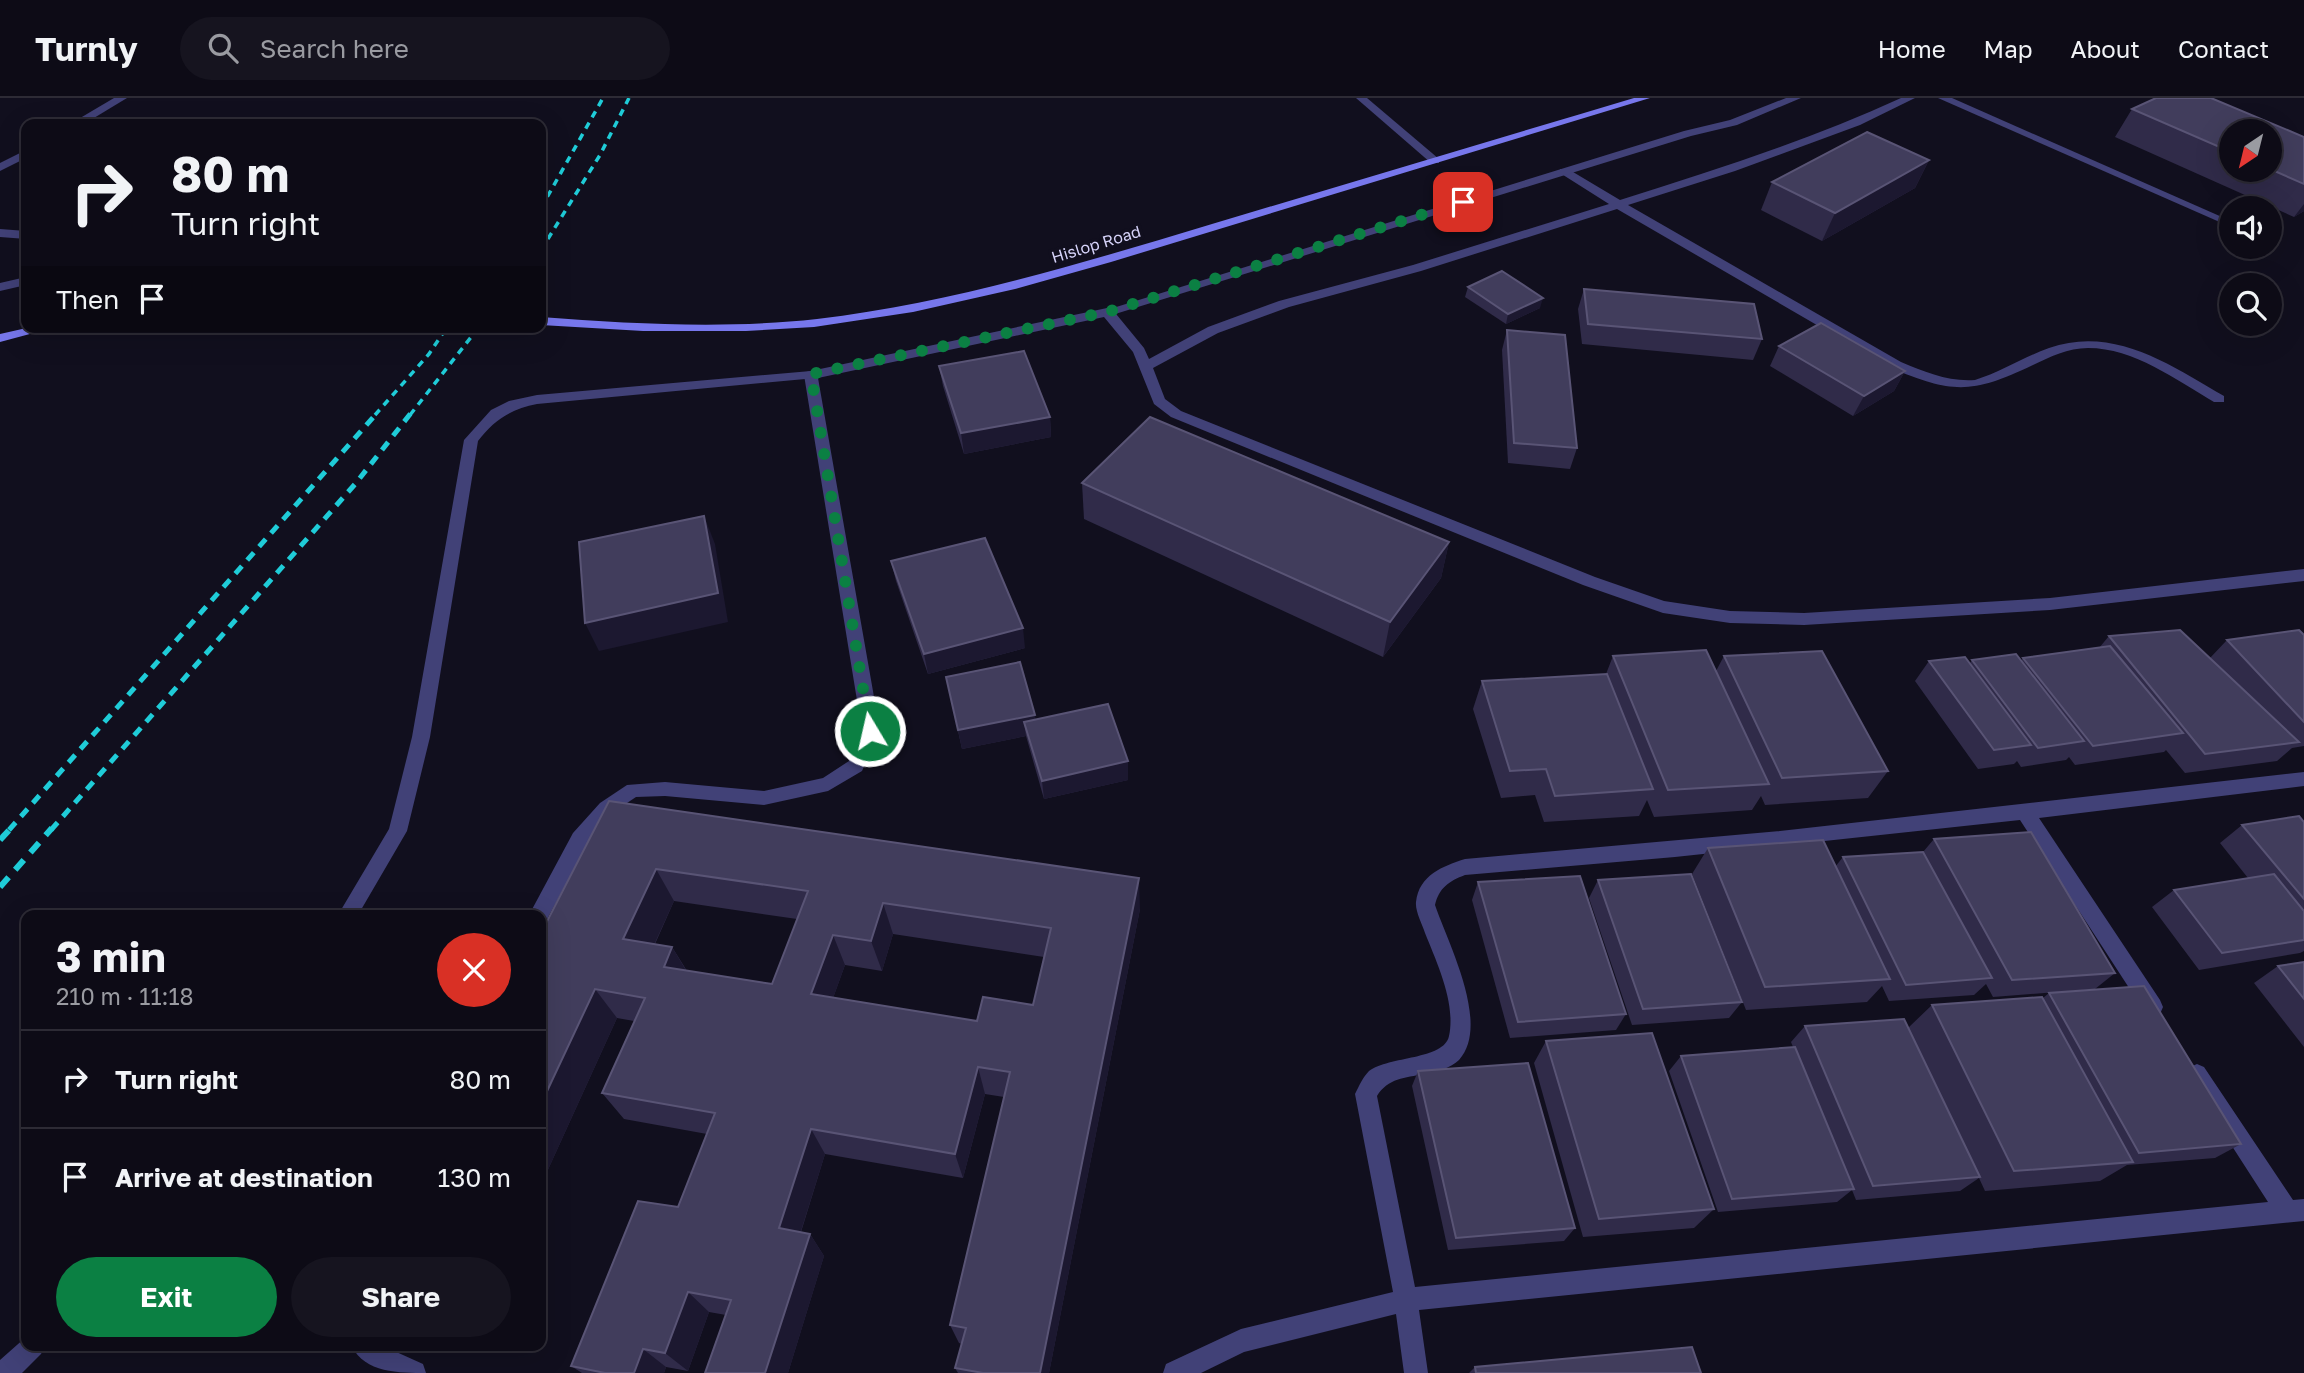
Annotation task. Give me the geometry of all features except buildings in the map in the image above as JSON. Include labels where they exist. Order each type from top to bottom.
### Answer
[{"type":"main road","name":"Hislop Road","points":[[546,321],[625,327],[724,329],[814,323],[937,304],[1049,276],[1645,98]]},
{"type":"main road","points":[[0,338],[23,333]]},
{"type":"street","points":[[85,119],[122,98]]},
{"type":"street","points":[[1361,98],[1435,162]]},
{"type":"street","points":[[351,910],[398,831],[421,737],[471,440],[485,420],[498,410],[521,402],[550,397],[811,374],[1107,312],[1564,171],[1733,122],[1796,98]]},
{"type":"street","points":[[1146,366],[1213,330],[1284,304],[1417,268],[1731,169],[1856,124],[1910,98]]},
{"type":"street","points":[[1943,98],[2219,220]]},
{"type":"street","points":[[0,168],[21,156]]},
{"type":"street","points":[[1564,171],[1896,365],[1921,375],[1964,385],[1984,381],[2040,355],[2087,344],[2123,349],[2219,399]]},
{"type":"street","points":[[0,233],[21,235]]},
{"type":"street","points":[[0,287],[21,282]]},
{"type":"street","points":[[1107,312],[1139,351],[1159,401],[1176,414],[1378,498],[1589,581],[1663,607],[1730,617],[1804,619],[2050,604],[2304,575]]},
{"type":"street","points":[[542,910],[580,839],[606,808],[633,790],[665,789],[764,799],[828,784],[856,766],[870,731],[811,374]]},
{"type":"street","points":[[1416,1373],[1406,1300],[1366,1094],[1370,1082],[1379,1073],[1445,1060],[1458,1046],[1461,1026],[1457,997],[1425,905],[1428,890],[1441,875],[1465,867],[1663,852],[2026,813],[2304,779]]},
{"type":"street","points":[[2026,813],[2168,1030]]},
{"type":"street","points":[[1175,1373],[1241,1341],[1406,1300],[2296,1211],[2183,1052]]},
{"type":"street","points":[[4,1373],[28,1351]]},
{"type":"street","points":[[369,1351],[414,1373]]},
{"type":"railway","points":[[546,199],[603,98]]},
{"type":"railway","points":[[546,242],[600,155],[629,98]]},
{"type":"railway","points":[[375,415],[429,354],[443,333]]},
{"type":"railway","points":[[410,415],[474,333]]},
{"type":"railway","points":[[9,830],[377,413]]},
{"type":"railway","points":[[51,830],[356,483],[411,413]]},
{"type":"railway","points":[[0,840],[11,828]]},
{"type":"railway","points":[[0,887],[52,828]]},
{"type":"route","points":[[870,731],[811,374],[1107,312],[1463,202]]}]
